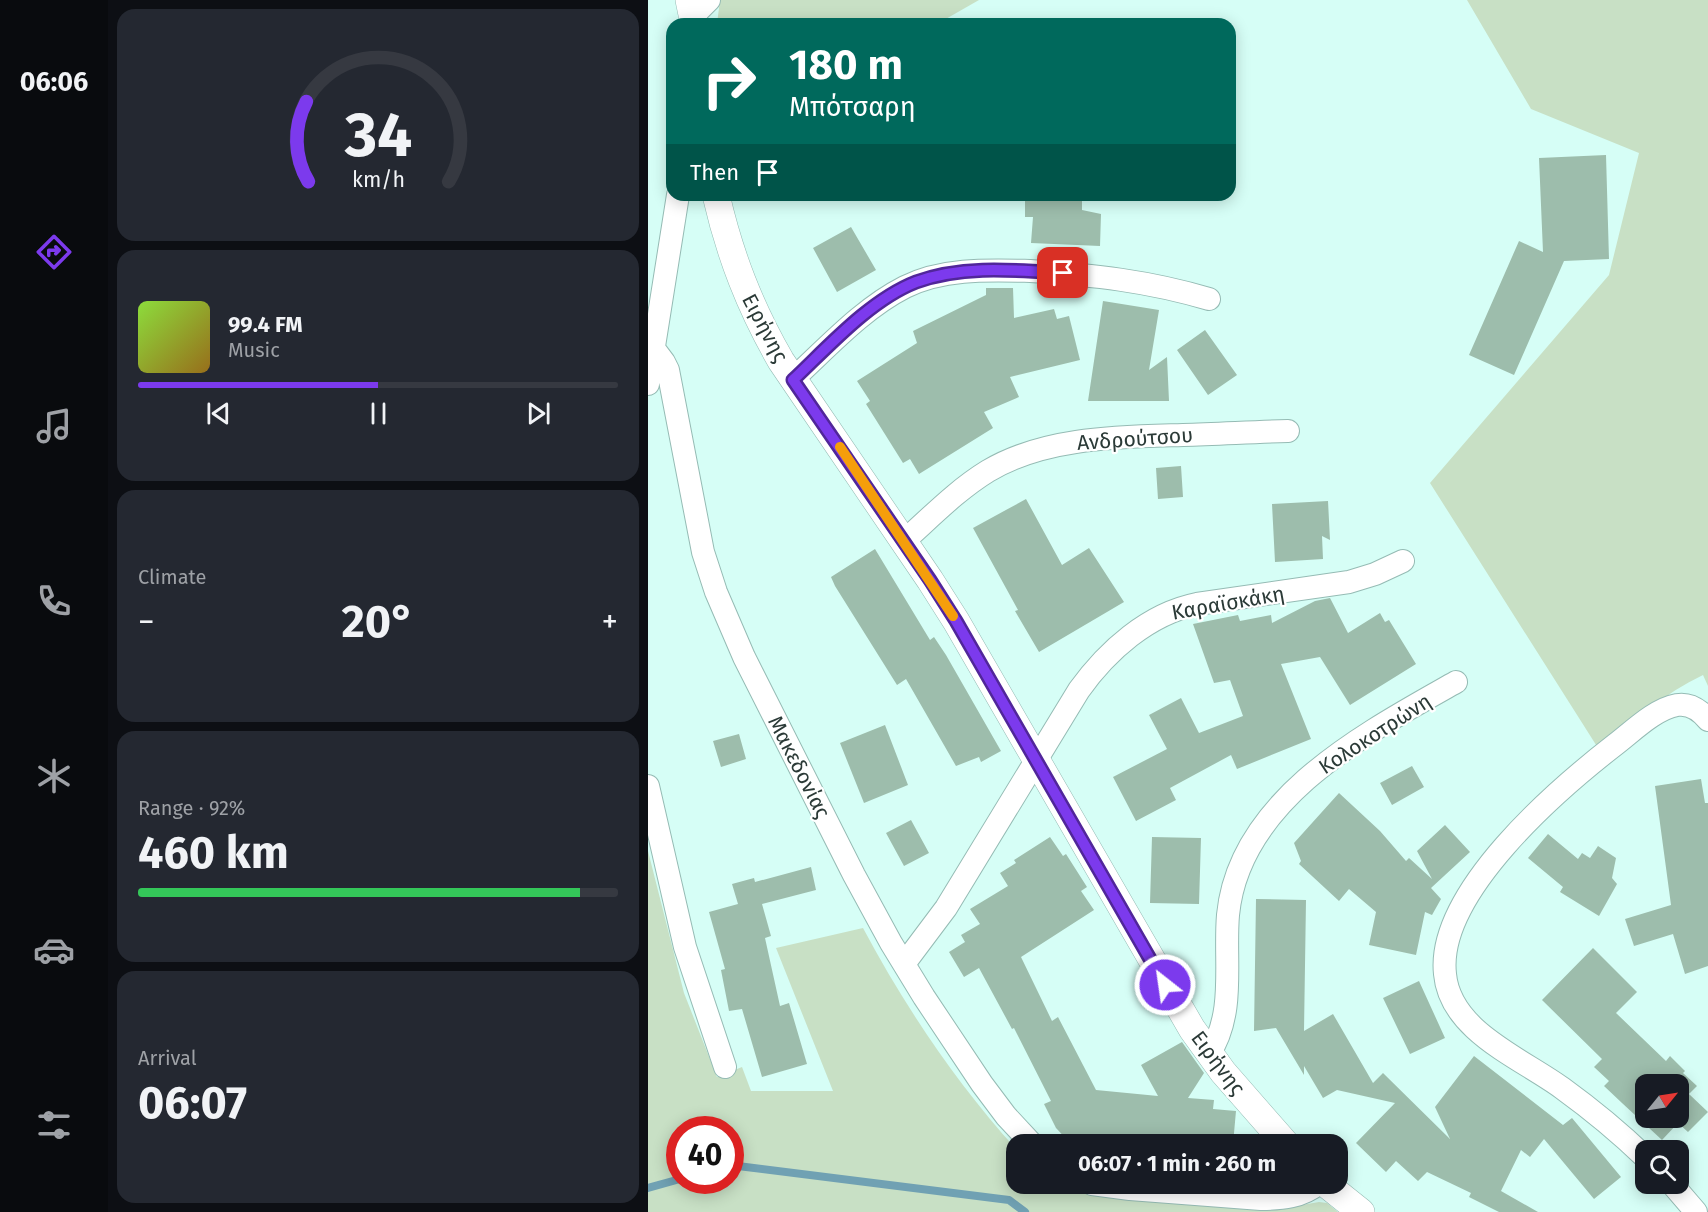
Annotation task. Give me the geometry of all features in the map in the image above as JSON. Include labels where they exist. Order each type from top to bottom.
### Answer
[{"type":"street","points":[[648,384],[677,201]]},
{"type":"street","name":"Ειρήνης","points":[[718,201],[731,252],[746,293],[767,338],[956,621],[1158,972],[1209,1054],[1248,1103],[1277,1134]]},
{"type":"street","points":[[793,380],[854,323],[881,302],[916,282],[948,274],[1015,271],[1112,277],[1209,299]]},
{"type":"street","name":"Μακεδονίας","points":[[655,350],[668,370],[704,552],[728,623],[758,688],[854,875],[904,964],[982,1084],[1023,1134]]},
{"type":"street","name":"Ανδρούτσου","points":[[904,541],[980,477],[998,466],[1028,454],[1068,444],[1102,439],[1288,431]]},
{"type":"street","name":"Καραϊσκάκη","points":[[904,964],[946,908],[1036,758],[1095,668],[1120,645],[1162,615],[1176,609],[1357,580],[1403,561]]},
{"type":"street","name":"Κολοκοτρώνη","points":[[1209,1054],[1218,1040],[1226,999],[1228,916],[1232,896],[1240,868],[1255,840],[1285,801],[1325,764],[1363,737],[1456,682]]},
{"type":"street","points":[[1635,1148],[1584,1104],[1473,1028],[1450,995],[1444,968],[1453,928],[1464,901],[1525,825],[1568,784],[1636,729],[1673,706],[1685,705],[1700,713]]},
{"type":"street","points":[[648,786],[685,946],[725,1067]]},
{"type":"street","points":[[1196,1194],[1261,1199],[1278,1199],[1300,1194]]},
{"type":"street","points":[[1338,1194],[1361,1212]]},
{"type":"street","points":[[1681,1194],[1696,1212]]},
{"type":"green space","points":[[720,0],[979,0],[948,18],[718,18]]},
{"type":"green space","points":[[1467,0],[1708,0],[1708,686],[1703,675],[1689,682],[1649,708],[1598,748],[1430,483],[1609,275],[1639,153],[1531,109]]},
{"type":"green space","points":[[648,851],[684,993],[717,1077],[742,1067],[751,1091],[833,1091],[776,948],[863,928],[896,987],[933,1044],[1006,1138],[1006,1194],[1091,1194],[1235,1208],[1296,1206],[1319,1202],[1327,1203],[1338,1212],[648,1212]]},
{"type":"building","points":[[1606,155],[1609,259],[1564,261],[1514,375],[1469,355],[1519,241],[1543,252],[1539,158]]},
{"type":"building","points":[[1025,201],[1082,201],[1082,210],[1101,214],[1100,246],[1031,243],[1033,217],[1025,217]]},
{"type":"building","points":[[851,227],[876,270],[837,292],[813,248]]},
{"type":"building","points":[[986,288],[1013,288],[1014,318],[1054,309],[1057,319],[1069,316],[1080,360],[1010,377],[1019,397],[984,412],[993,428],[919,474],[910,459],[903,463],[866,404],[870,401],[857,381],[917,343],[913,331],[986,295]]},
{"type":"building","points":[[1103,301],[1159,310],[1149,370],[1167,357],[1169,401],[1088,401]]},
{"type":"building","points":[[1205,330],[1237,375],[1208,395],[1177,350]]},
{"type":"building","points":[[1181,466],[1183,497],[1158,499],[1156,468]]},
{"type":"building","points":[[1026,499],[1062,565],[1089,548],[1124,602],[1039,652],[1015,611],[1018,610],[973,528]]},
{"type":"building","points":[[1328,501],[1330,540],[1322,536],[1323,559],[1275,562],[1272,504]]},
{"type":"building","points":[[875,549],[930,640],[934,637],[946,655],[1001,751],[981,762],[979,757],[956,766],[906,679],[897,685],[835,586],[831,577]]},
{"type":"building","points":[[1330,598],[1348,633],[1380,613],[1385,622],[1389,620],[1416,664],[1350,705],[1320,657],[1281,664],[1311,739],[1237,769],[1231,755],[1170,788],[1176,800],[1136,821],[1113,777],[1167,749],[1149,715],[1181,698],[1199,733],[1243,716],[1230,680],[1214,683],[1193,624],[1238,615],[1240,621],[1271,615],[1272,623],[1315,601]]},
{"type":"building","points":[[885,725],[908,785],[864,803],[840,743]]},
{"type":"building","points":[[739,734],[746,759],[721,767],[713,741]]},
{"type":"building","points":[[1412,766],[1424,787],[1392,805],[1380,783]]},
{"type":"building","points":[[1701,779],[1705,803],[1708,803],[1708,966],[1685,974],[1673,934],[1634,946],[1625,919],[1671,905],[1655,786]]},
{"type":"building","points":[[1339,793],[1380,831],[1406,861],[1409,858],[1432,879],[1417,851],[1445,825],[1470,852],[1431,888],[1441,899],[1432,915],[1425,912],[1416,955],[1369,945],[1376,912],[1349,889],[1339,901],[1299,864],[1301,861],[1294,843]]},
{"type":"building","points":[[911,820],[929,853],[904,866],[886,833]]},
{"type":"building","points":[[1548,834],[1578,859],[1582,853],[1590,858],[1598,846],[1616,858],[1612,878],[1617,884],[1599,916],[1560,892],[1563,887],[1528,858]]},
{"type":"building","points":[[1050,837],[1063,856],[1066,854],[1087,887],[1081,891],[1094,910],[1021,957],[1052,1021],[1058,1017],[1096,1090],[1158,1096],[1141,1065],[1182,1042],[1204,1073],[1188,1098],[1214,1100],[1213,1109],[1236,1111],[1234,1134],[1062,1134],[1056,1128],[1044,1104],[1051,1101],[1014,1028],[1012,1029],[979,968],[964,977],[949,952],[965,942],[961,935],[980,924],[970,909],[1008,886],[1000,873],[1016,863],[1014,860]]},
{"type":"building","points":[[1152,837],[1201,838],[1199,904],[1150,903]]},
{"type":"building","points":[[811,867],[816,890],[762,904],[771,936],[765,938],[780,1006],[789,1003],[807,1064],[762,1077],[742,1009],[729,1011],[721,970],[725,969],[709,912],[738,904],[732,884],[754,878],[755,882]]},
{"type":"building","points":[[1256,899],[1306,900],[1304,1031],[1333,1014],[1373,1083],[1383,1073],[1450,1139],[1435,1107],[1474,1056],[1563,1125],[1572,1118],[1621,1177],[1594,1199],[1544,1139],[1530,1157],[1521,1150],[1501,1191],[1538,1212],[1499,1212],[1469,1197],[1471,1193],[1427,1172],[1418,1181],[1396,1161],[1386,1172],[1356,1143],[1395,1103],[1337,1090],[1323,1098],[1304,1066],[1304,1075],[1276,1028],[1254,1031]]},
{"type":"building","points":[[1593,948],[1637,992],[1616,1013],[1666,1061],[1670,1056],[1685,1071],[1684,1074],[1635,1074],[1635,1115],[1604,1086],[1609,1081],[1594,1067],[1602,1059],[1542,1000]]},
{"type":"building","points":[[1419,981],[1445,1038],[1410,1054],[1383,998]]},
{"type":"building","points":[[1689,1079],[1697,1086],[1689,1094]]},
{"type":"building","points":[[1689,1094],[1708,1112],[1688,1132],[1684,1128],[1689,1128]]},
{"type":"building","points":[[1649,1128],[1673,1128],[1662,1140]]},
{"type":"waterway","points":[[744,1167],[1009,1200],[1025,1212]]},
{"type":"waterway","points":[[648,1188],[666,1183]]},
{"type":"slow traffic","points":[[840,447],[953,616]]},
{"type":"route","points":[[1063,273],[965,271],[916,282],[893,294],[854,323],[793,380],[956,621],[1165,985]]}]
